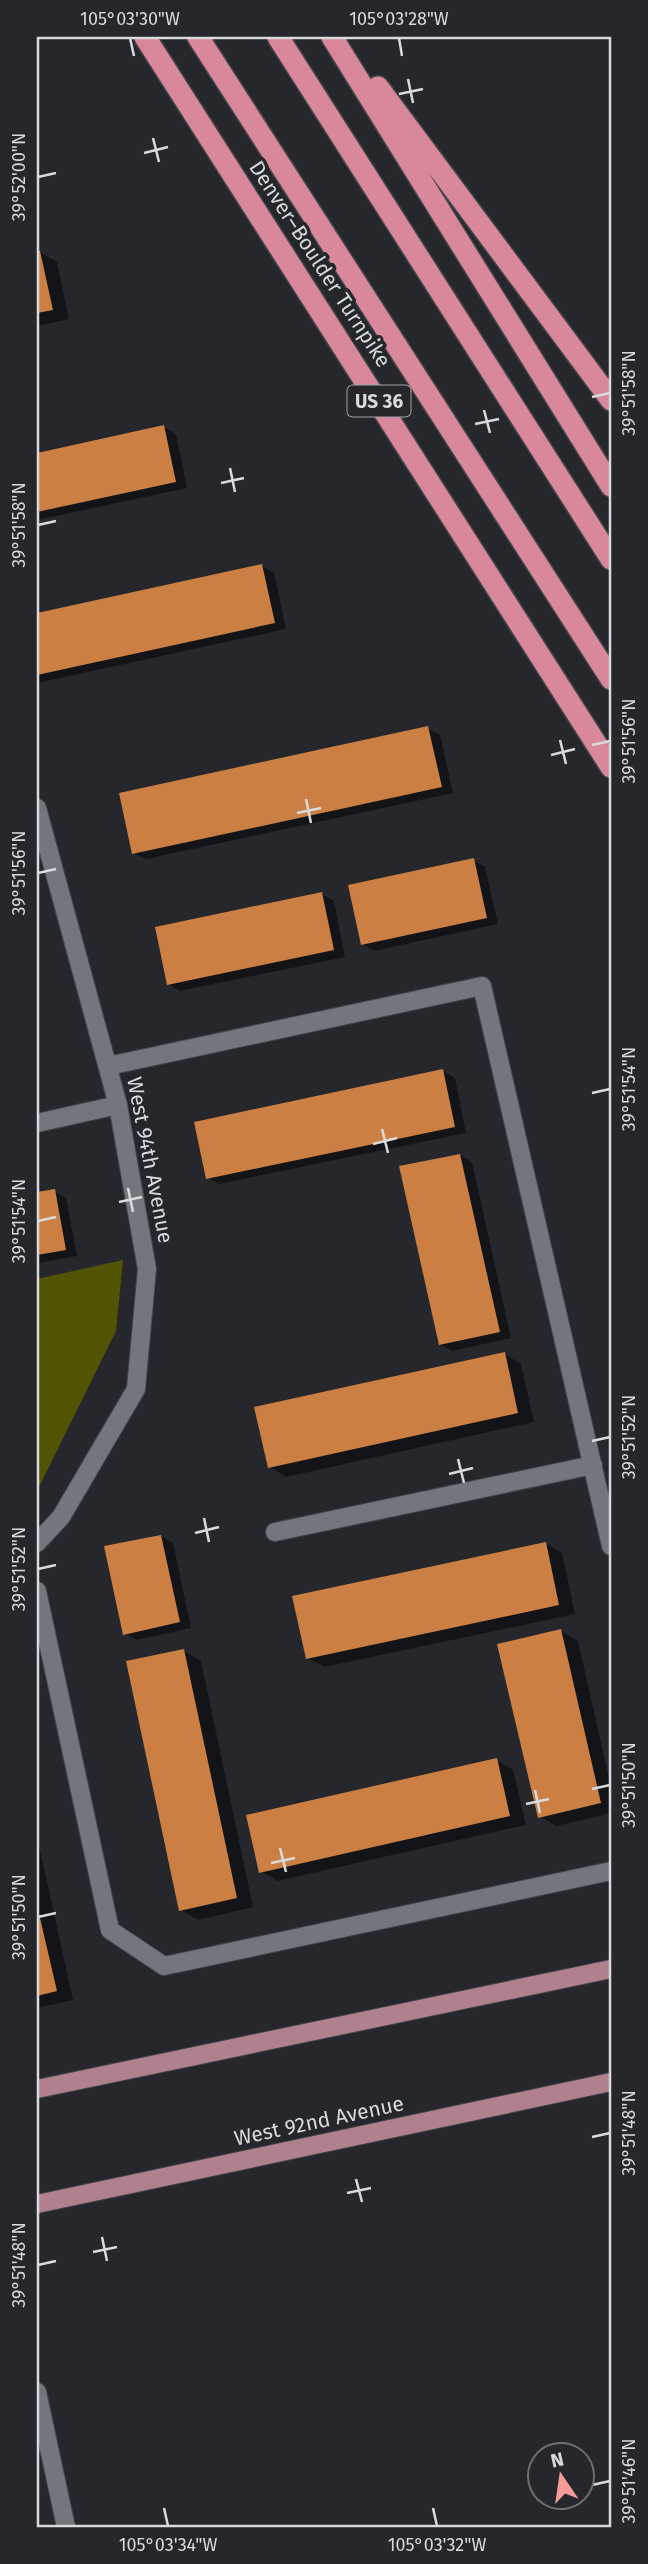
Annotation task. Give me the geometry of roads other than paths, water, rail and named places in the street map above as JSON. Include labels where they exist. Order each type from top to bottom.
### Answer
[{"type":"highway","name":"Denver–Boulder Turnpike","points":[[145,37],[611,767]]},
{"type":"highway","points":[[198,37],[611,679]]},
{"type":"highway","points":[[278,37],[611,559]]},
{"type":"highway","points":[[332,37],[611,486]]},
{"type":"highway","points":[[342,37],[611,400]]},
{"type":"main road","points":[[37,2090],[611,1969]]},
{"type":"main road","name":"West 92nd Avenue","points":[[37,2204],[611,2082]]},
{"type":"street","name":"West 94th Avenue","points":[[37,808],[118,1105],[147,1269],[136,1389],[61,1517],[37,1543]]},
{"type":"street","points":[[108,1066],[482,986],[611,1546]]},
{"type":"street","points":[[37,1123],[118,1105]]},
{"type":"street","points":[[275,1532],[593,1465]]},
{"type":"street","points":[[37,1591],[110,1930],[164,1966],[611,1871]]},
{"type":"street","points":[[37,2392],[66,2527]]}]
